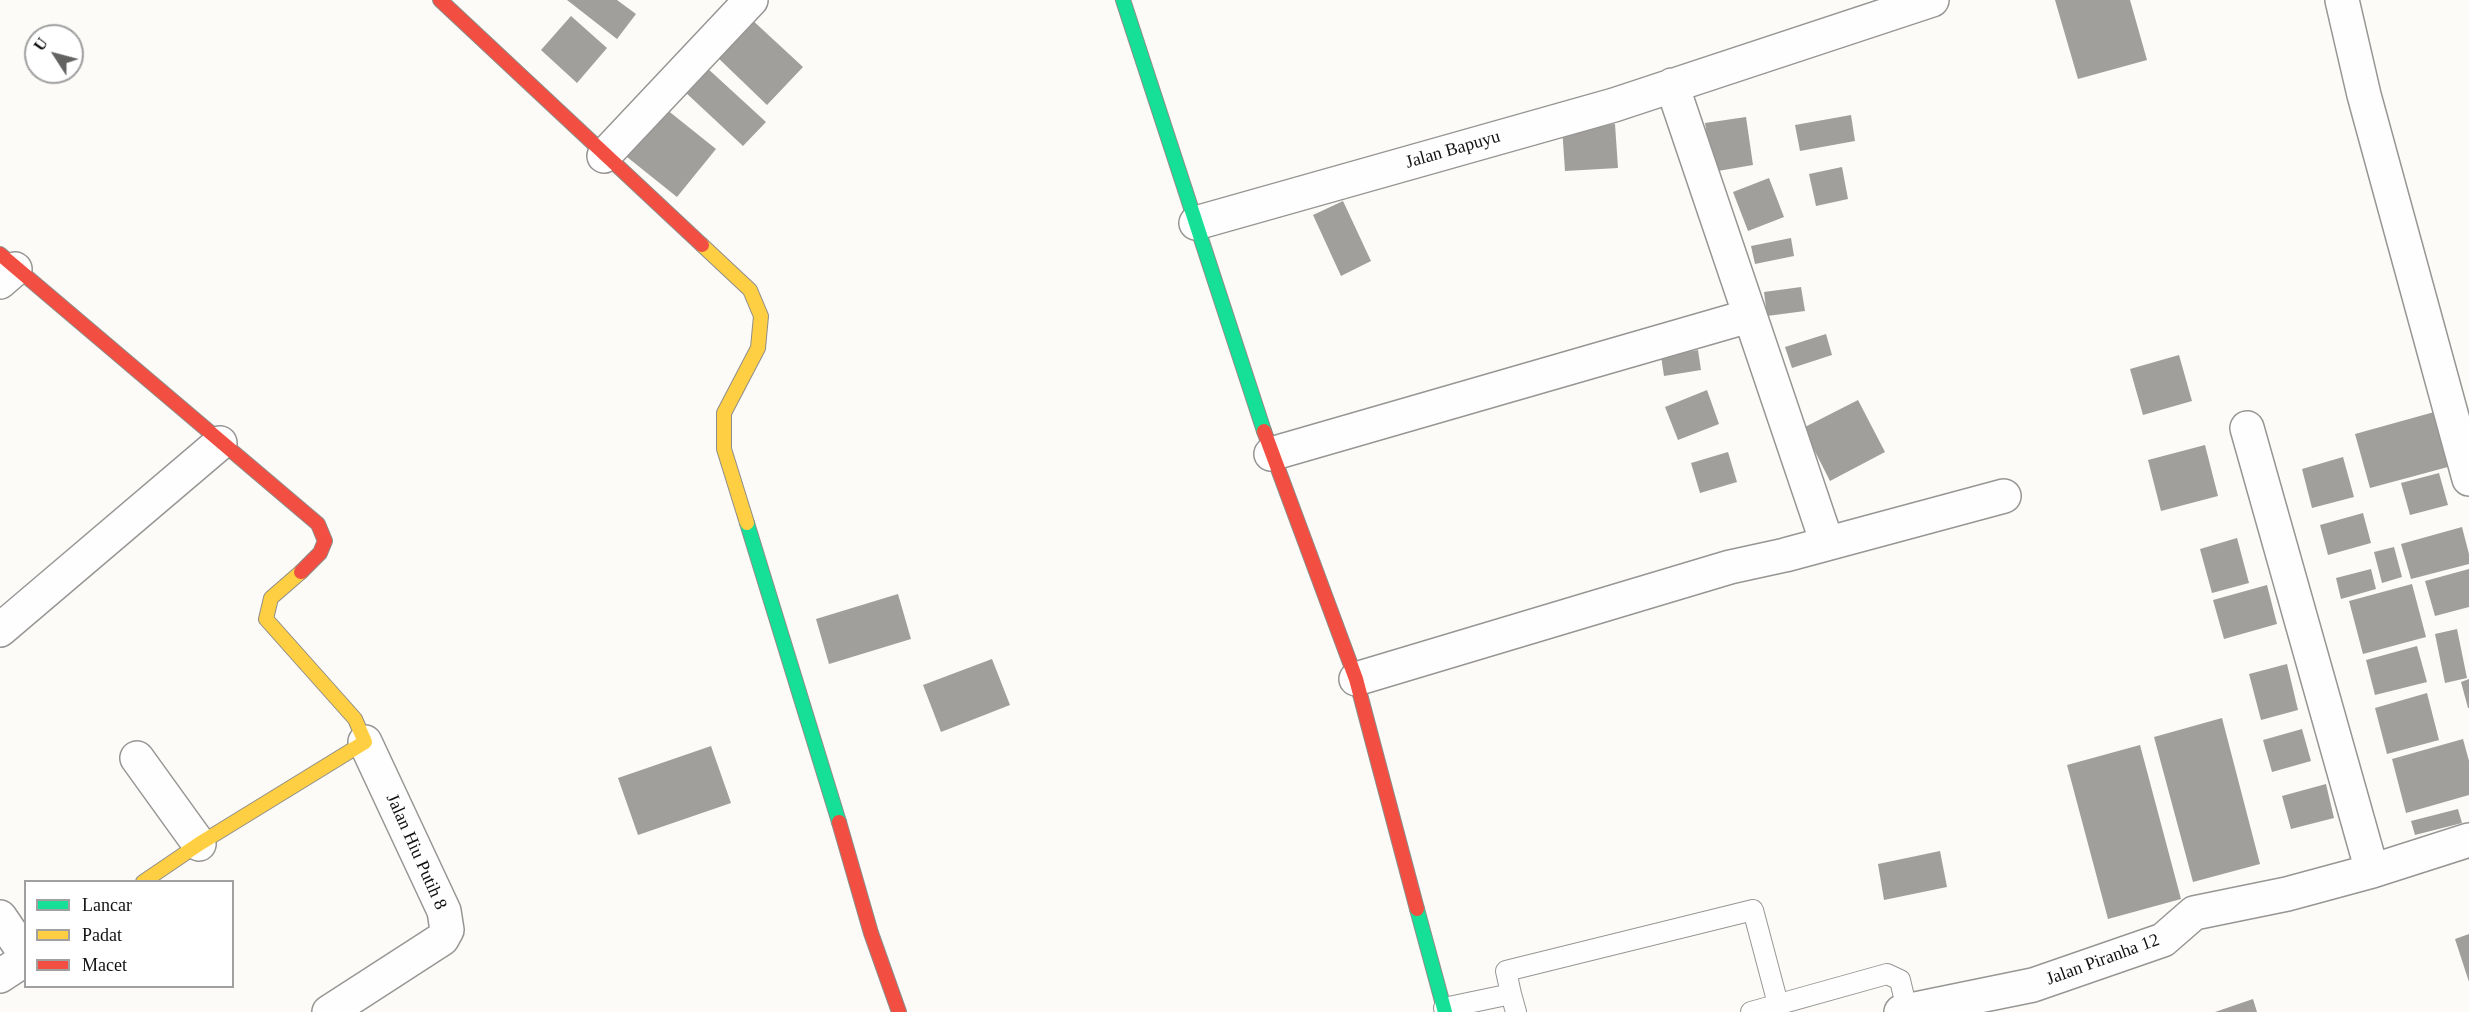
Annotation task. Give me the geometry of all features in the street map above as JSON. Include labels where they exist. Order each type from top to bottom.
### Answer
[{"type":"street","points":[[440,0],[604,156],[750,290],[761,316],[758,348],[724,413],[724,448],[820,758],[871,933],[899,1012]]},
{"type":"street","points":[[604,156],[751,0]]},
{"type":"street","points":[[1123,0],[1271,454],[1356,679],[1444,1010]]},
{"type":"street","name":"Jalan Bapuyu","points":[[1196,223],[1614,105],[1932,0]]},
{"type":"street","points":[[2342,0],[2364,95],[2469,479]]},
{"type":"street","points":[[1672,85],[1827,543]]},
{"type":"street","points":[[5,268],[318,524],[325,541],[318,556],[274,594],[265,609],[266,620],[355,719],[365,742],[199,844],[146,880]]},
{"type":"street","points":[[1271,454],[1749,316]]},
{"type":"street","points":[[2247,428],[2372,871]]},
{"type":"street","points":[[0,630],[30,607],[220,443]]},
{"type":"street","points":[[1356,679],[1730,567],[2004,496]]},
{"type":"street","name":"Jalan Hiu Putih 8","points":[[348,1007],[442,939],[447,930],[444,911],[365,742]]},
{"type":"street","points":[[137,758],[199,844]]},
{"type":"street","name":"Jalan Piranha 12","points":[[1904,1011],[2033,985],[2163,940],[2194,913],[2287,894],[2372,871],[2469,840]]},
{"type":"street","points":[[0,918],[24,954]]},
{"type":"street","points":[[0,976],[24,958]]},
{"type":"lane","points":[[1444,1010],[1514,1003],[1506,971],[1753,910],[1778,1004]]},
{"type":"lane","points":[[1750,1012],[1887,974],[1900,980],[1904,1011]]},
{"type":"building","points":[[567,0],[617,0],[636,14],[617,39]]},
{"type":"building","points":[[2055,0],[2130,0],[2147,60],[2078,79]]},
{"type":"building","points":[[571,16],[607,48],[577,83],[541,50]]},
{"type":"building","points":[[749,17],[803,67],[767,105],[714,54]]},
{"type":"building","points":[[706,67],[766,122],[743,146],[684,91]]},
{"type":"building","points":[[666,109],[716,149],[677,197],[627,157]]},
{"type":"building","points":[[1851,115],[1855,141],[1800,151],[1795,125]]},
{"type":"building","points":[[1746,117],[1753,165],[1712,172],[1705,123]]},
{"type":"building","points":[[1615,124],[1618,168],[1565,171],[1562,127]]},
{"type":"building","points":[[1842,167],[1848,199],[1816,206],[1809,174]]},
{"type":"building","points":[[1769,178],[1784,217],[1748,231],[1733,192]]},
{"type":"building","points":[[1343,201],[1371,261],[1341,276],[1313,215]]},
{"type":"building","points":[[1791,238],[1794,256],[1755,264],[1751,246]]},
{"type":"building","points":[[1801,287],[1805,311],[1767,316],[1764,292]]},
{"type":"building","points":[[1826,334],[1832,355],[1792,368],[1785,347]]},
{"type":"building","points":[[1698,350],[1701,370],[1664,376],[1661,356]]},
{"type":"building","points":[[2179,355],[2192,401],[2143,415],[2130,369]]},
{"type":"building","points":[[1707,390],[1719,424],[1678,440],[1665,407]]},
{"type":"building","points":[[1858,400],[1885,452],[1830,481],[1803,428]]},
{"type":"building","points":[[2445,409],[2459,464],[2370,488],[2355,434]]},
{"type":"building","points":[[2205,445],[2218,496],[2161,511],[2148,460]]},
{"type":"building","points":[[1728,452],[1737,482],[1700,493],[1691,463]]},
{"type":"building","points":[[2343,457],[2354,497],[2312,508],[2302,469]]},
{"type":"building","points":[[2439,473],[2448,505],[2410,515],[2401,483]]},
{"type":"building","points":[[2363,513],[2371,543],[2328,555],[2320,525]]},
{"type":"building","points":[[2462,527],[2469,554],[2469,564],[2411,579],[2401,544]]},
{"type":"building","points":[[2237,538],[2249,583],[2212,593],[2200,549]]},
{"type":"building","points":[[2394,547],[2402,577],[2382,583],[2374,552]]},
{"type":"building","points":[[2371,569],[2376,589],[2341,599],[2336,578]]},
{"type":"building","points":[[2469,569],[2469,607],[2435,616],[2425,581]]},
{"type":"building","points":[[2412,584],[2426,637],[2363,654],[2349,601]]},
{"type":"building","points":[[2267,585],[2277,624],[2224,639],[2213,600]]},
{"type":"building","points":[[898,594],[911,639],[829,664],[816,619]]},
{"type":"building","points":[[2457,629],[2467,678],[2445,683],[2435,634]]},
{"type":"building","points":[[2417,646],[2427,682],[2375,695],[2366,660]]},
{"type":"building","points":[[992,659],[1010,705],[941,732],[923,685]]},
{"type":"building","points":[[2287,664],[2298,710],[2261,720],[2249,674]]},
{"type":"building","points":[[2469,679],[2469,708],[2468,708],[2461,682]]},
{"type":"building","points":[[2427,693],[2439,740],[2387,754],[2375,708]]},
{"type":"building","points":[[2222,718],[2260,864],[2193,882],[2154,737]]},
{"type":"building","points":[[2302,729],[2311,761],[2272,772],[2263,740]]},
{"type":"building","points":[[2463,739],[2469,761],[2469,795],[2406,813],[2392,759]]},
{"type":"building","points":[[2140,745],[2181,899],[2108,919],[2067,765]]},
{"type":"building","points":[[711,746],[731,803],[638,835],[618,778]]},
{"type":"building","points":[[2326,784],[2334,818],[2291,829],[2282,796]]},
{"type":"building","points":[[2458,809],[2462,823],[2415,835],[2411,821]]},
{"type":"building","points":[[1940,851],[1947,887],[1884,900],[1878,864]]},
{"type":"building","points":[[2469,934],[2469,982],[2455,939]]},
{"type":"building","points":[[2253,999],[2257,1012],[2215,1012]]},
{"type":"traffic: fast","points":[[1123,0],[1264,431]]},
{"type":"traffic: fast","points":[[747,523],[839,822]]},
{"type":"traffic: fast","points":[[1417,909],[1445,1012]]},
{"type":"traffic: slow","points":[[702,245],[750,290],[761,316],[758,348],[724,413],[724,449],[747,523]]},
{"type":"traffic: slow","points":[[146,880],[199,844],[365,742],[355,719],[266,619],[271,598],[301,572]]},
{"type":"traffic: jam","points":[[440,0],[702,245]]},
{"type":"traffic: jam","points":[[0,254],[318,524],[325,541],[320,553],[301,572]]},
{"type":"traffic: jam","points":[[1264,431],[1356,679],[1417,909]]},
{"type":"traffic: jam","points":[[839,822],[871,933],[899,1012]]}]
